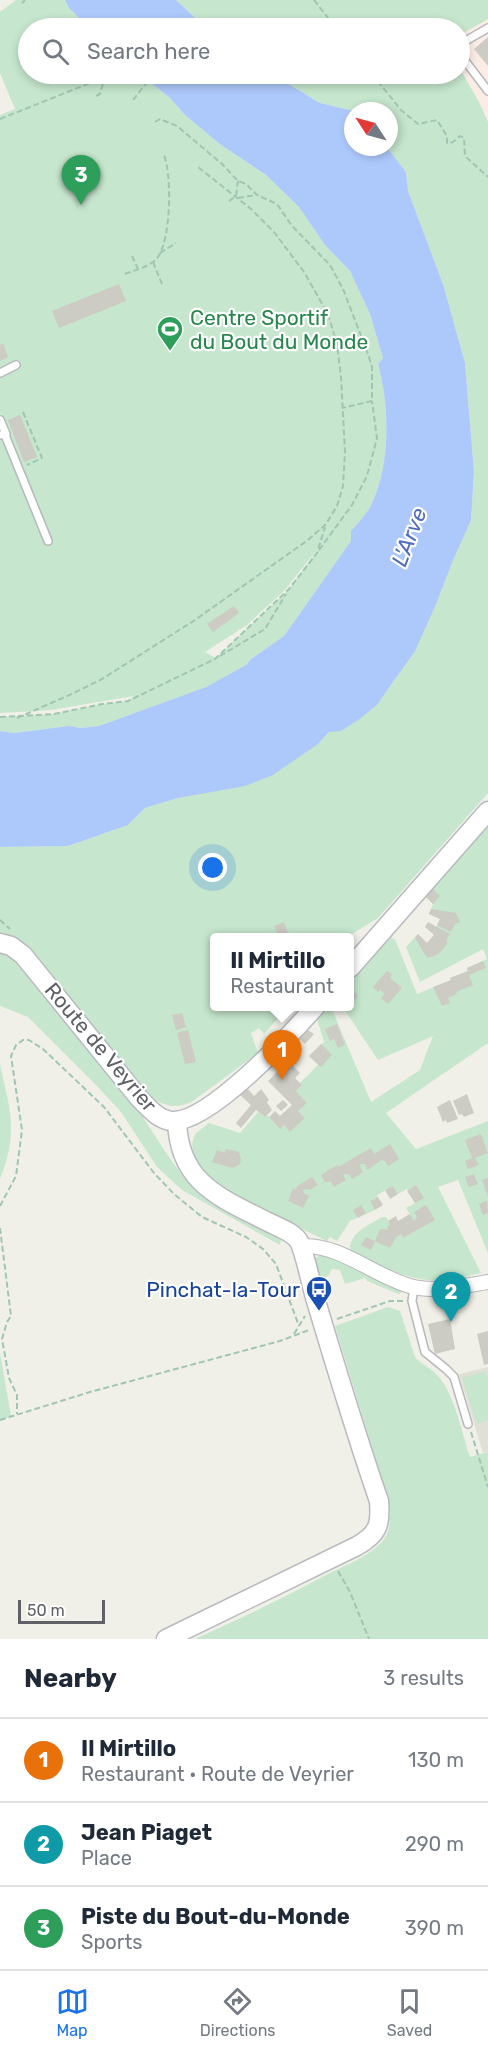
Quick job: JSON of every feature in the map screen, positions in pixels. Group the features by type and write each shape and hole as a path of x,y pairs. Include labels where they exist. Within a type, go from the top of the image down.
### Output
{"street":[{"path":"354,963 488,811"},
{"name":"Route de Veyrier","path":"0,943 11,946 23,955 149,1109 166,1120 177,1121 190,1118 206,1109 269,1056 311,1011"},
{"path":"166,1639 370,1538 377,1529 380,1514 379,1501 323,1324 302,1246 297,1238 287,1231 227,1202 203,1184 189,1168 183,1156 178,1142 177,1121"},
{"path":"302,1246 323,1248 413,1294 437,1288 488,1282"}],"lane":[{"path":"470,38 488,28"},
{"path":"470,65 488,91"},
{"path":"0,373 16,365"},
{"path":"0,420 3,435 19,468 48,541"},
{"path":"413,1294 425,1352 454,1377 468,1424"}],"path":[{"path":"314,0 328,18"},
{"path":"0,118 87,84"},
{"path":"96,96 100,94 103,84"},
{"path":"133,100 146,84"},
{"path":"380,84 401,110 418,124 437,120 447,136 447,143 453,142 460,136 464,138 465,156 488,177"},
{"path":"0,717 54,714 102,704 128,702 215,659 265,629 289,589 352,505 367,476 377,438 372,401 372,367 343,289 330,265 292,226 277,204 257,195 246,184 238,181 222,164 177,126 160,119 155,122"},
{"path":"124,274 153,262 160,253 166,238 170,182 164,155"},
{"path":"198,167 264,221 285,246 324,305 331,322 337,344 342,385 345,471 337,506 326,524 316,553"},
{"path":"237,197 238,181"},
{"path":"229,201 237,197 257,195"},
{"path":"160,253 176,243"},
{"path":"132,256 138,269"},
{"path":"153,262 162,284"},
{"path":"342,408 372,401"},
{"path":"19,468 42,458 23,412"},
{"path":"17,717 74,693 118,670 244,587 326,524"},
{"path":"215,659 289,589"},
{"path":"0,1206 16,1176 22,1130 11,1056 16,1045 23,1040 29,1040 70,1073 104,1107 154,1173 174,1194 202,1217 246,1237 263,1249 276,1264 299,1326"},
{"path":"0,1228 11,1316 2,1339 9,1378 17,1395 17,1414"},
{"path":"329,1322 413,1294"},
{"path":"292,1336 305,1316"},
{"path":"0,1420 90,1392 280,1341 309,1330"},
{"path":"468,1424 488,1487"},
{"path":"331,1559 350,1592 369,1639"}],"shaded area":[{"path":"488,19 488,122 469,84 470,29"},
{"path":"488,1367 488,1452 483,1453 459,1374"}],"green space":[{"name":"Centre Sportif du Bout du Monde","path":"16,0 65,0 79,18 18,18 18,84 152,84 221,145 266,175 299,207 325,245 350,271 370,314 383,358 378,364 385,399 386,438 385,457 376,493 369,509 351,531 351,541 284,636 246,665 206,687 99,726 81,728 69,726 14,733 0,731 0,717 54,714 128,701 134,696 51,710 0,713 0,115 15,109 0,73 0,12","holes":["322,543 289,589 216,658 205,652 247,625 285,590"]},
{"path":"176,0 488,0 488,19 470,29 470,18 195,18"},
{"path":"289,84 469,84 488,122 488,793 378,918 354,933 210,933 210,1011 284,1011 264,1034 259,1028 251,1033 258,1053 193,1101 179,1106 167,1105 155,1099 145,1090 133,1102 173,1162 199,1193 227,1211 277,1236 281,1240 280,1245 182,1190 157,1167 121,1112 96,1085 28,1017 0,1006 0,847 68,846 128,825 145,808 178,798 318,744 329,732 361,718 377,705 397,677 471,520 474,472 465,363 443,284 408,191 406,172 393,156 398,156 398,102 344,102 344,109 320,103"},
{"path":"488,824 488,1043 386,1113 416,1149 488,1121 488,1253 458,1180 438,1187 481,1273 435,1281 397,1273 350,1251 356,1234 382,1217 386,1217 393,1230 397,1228 403,1238 419,1229 406,1208 415,1203 407,1189 398,1194 393,1186 377,1195 378,1197 370,1201 375,1210 350,1221 337,1241 330,1237 327,1241 223,1190 196,1167 192,1144 195,1134 209,1123 240,1133 258,1112 265,1117 267,1115 280,1128 284,1125 290,1132 305,1118 298,1111 307,1103 296,1091 302,1085 300,1083 318,1065 309,1056 324,1042 317,1019 324,1011 333,1011 371,1102 420,1070 433,1036 378,1060 346,1012 354,1011 354,977 389,937 395,939 417,994 451,980 450,978 468,971 467,968 487,959 483,949 420,982 406,947 418,934 427,943 434,935 440,919 429,914 433,904 424,895"},
{"path":"0,1064 9,1108 11,1134 0,1179"},
{"path":"320,1255 328,1256 398,1288 402,1292 399,1294 367,1281 365,1278 345,1284 340,1270 332,1269 328,1276 319,1279 325,1297 320,1299 313,1260"},
{"path":"388,1307 400,1311 415,1357 443,1382 457,1413 470,1457 488,1452 488,1639 195,1639 358,1559 375,1549 386,1536 390,1523 388,1500 335,1326"},
{"path":"0,1353 11,1416 0,1420"},
{"path":"486,1371 488,1420 477,1424 462,1378"}],"water":[{"path":"65,0 176,0 195,18 79,18"},
{"name":"L'Arve","path":"152,84 289,84 320,103 344,109 344,156 393,156 406,172 408,191 443,284 465,363 474,472 471,520 415,651 377,705 361,718 341,731 329,732 318,744 273,775 245,786 178,798 145,808 128,825 68,846 0,847 0,731 14,733 69,726 81,728 99,726 206,687 246,665 284,636 351,541 351,531 369,509 381,476 385,457 386,418 378,364 383,358 370,314 350,271 325,245 299,207 266,175 221,145 185,115 170,98"}],"building":[{"path":"488,37 488,66 474,49"},
{"path":"119,284 126,301 59,328 52,311"},
{"path":"3,343 8,357 0,361 0,345"},
{"path":"20,415 37,457 24,462 8,420"},
{"path":"234,606 239,613 213,632 207,624"},
{"path":"433,889 440,896 433,904 426,897"},
{"path":"431,909 456,913 460,922 455,924 451,932 437,925 440,919 429,914"},
{"path":"284,922 288,933 277,933 274,926"},
{"path":"428,922 450,934 442,950 437,955 427,958 415,938 418,934 427,943 434,935 425,927"},
{"path":"483,961 486,968 469,975 473,985 456,992 457,994 448,998 450,1003 442,1006 433,987 451,980 450,978 468,971 467,968"},
{"path":"387,971 392,974 390,978 402,988 388,1004 381,998 385,994 373,987"},
{"path":"182,1013 186,1027 176,1030 172,1015"},
{"path":"337,1024 345,1045 338,1048 334,1039 330,1041 325,1029"},
{"path":"188,1030 196,1062 185,1064 177,1033"},
{"path":"308,1030 314,1034 305,1044 300,1039"},
{"path":"321,1044 332,1055 321,1067 309,1056"},
{"path":"290,1063 300,1073 295,1078 302,1085 296,1091 307,1103 298,1111 305,1118 290,1132 284,1125 280,1129 269,1117 275,1111 280,1116 292,1105 268,1081 283,1066 285,1068"},
{"path":"247,1088 254,1096 261,1089 269,1100 267,1102 272,1110 265,1117 256,1110 241,1128 236,1123 251,1105 240,1095"},
{"path":"467,1094 474,1113 464,1117 462,1114 459,1115 453,1101"},
{"path":"283,1100 288,1105 281,1111 276,1106"},
{"path":"450,1100 458,1119 447,1123 446,1120 443,1122 437,1107"},
{"path":"481,1134 488,1153 475,1158 479,1165 468,1169 465,1161 472,1158 465,1140"},
{"path":"390,1144 399,1159 388,1166 385,1161 381,1160 368,1170 365,1164 361,1164 359,1165 363,1172 352,1179 349,1174 343,1175 346,1180 334,1187 331,1182 325,1182 321,1175 371,1148 374,1154"},
{"path":"226,1149 239,1152 241,1160 239,1165 232,1168 212,1162 217,1150 225,1153"},
{"path":"474,1174 478,1184 469,1187 465,1177"},
{"path":"312,1177 318,1185 310,1190 303,1190 309,1196 303,1208 288,1201 293,1188 296,1190 297,1186"},
{"path":"488,1178 488,1197 482,1180"},
{"path":"416,1185 424,1198 415,1203 407,1191"},
{"path":"393,1186 398,1194 390,1199 385,1190"},
{"path":"378,1197 383,1205 375,1210 370,1201"},
{"path":"487,1201 488,1213 483,1215 479,1204"},
{"path":"361,1205 366,1213 358,1218 353,1210"},
{"path":"426,1205 435,1220 403,1238 401,1234 396,1237 390,1248 375,1241 380,1229 388,1230 387,1227 390,1225 388,1221 396,1216 398,1221 410,1214 414,1221 417,1217 414,1212"},
{"path":"366,1237 375,1241 371,1250 361,1245"},
{"path":"450,1319 455,1349 435,1354 428,1324"},
{"path":"488,1331 488,1364 484,1365 477,1334"}],"place":[{"name":"Piste du Bout-du-Monde","path":"81,205"},
{"name":"Centre Sportif du Bout du Monde","path":"170,352"},
{"name":"Il Mirtillo","path":"282,1080"},
{"name":"Pinchat-la-Tour","path":"319,1312"},
{"name":"Jean Piaget","path":"451,1322"}]}
